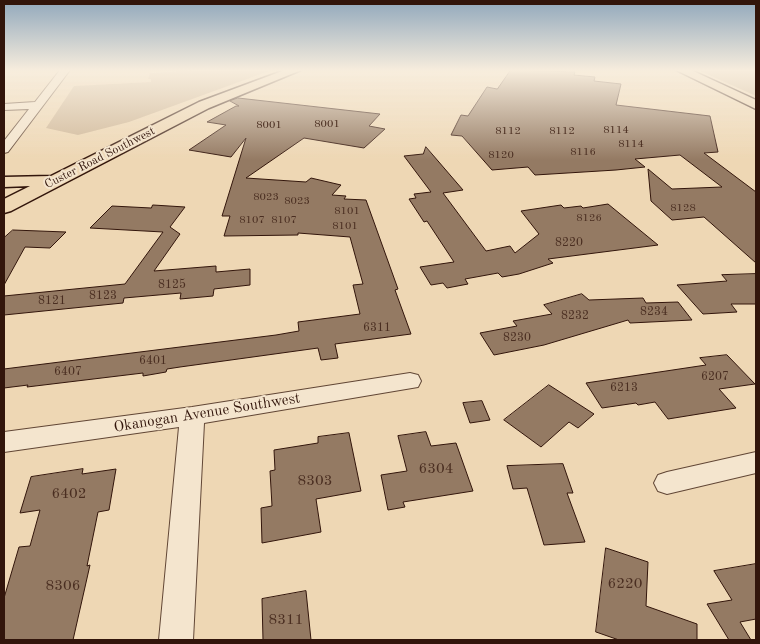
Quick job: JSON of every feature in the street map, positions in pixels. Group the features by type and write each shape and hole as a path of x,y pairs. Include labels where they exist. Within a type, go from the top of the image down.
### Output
{"main road":[{"name":"Custer Road Southwest","path":"4,207 216,100"},
{"path":"4,182 62,178"}],"street":[{"path":"4,149 42,100"},
{"path":"4,107 38,105"},
{"name":"Okanogan Avenue Southwest","path":"4,442 192,416 410,381"},
{"path":"176,640 192,416"},
{"path":"667,483 756,462"}],"shaded area":[{"path":"65,100 189,100 129,122 78,135 46,128"}],"building":[{"path":"256,100 380,114 369,126 385,129 364,148 304,138 246,178 306,182 311,178 341,185 332,195 346,196 344,199 366,200 398,289 395,290 411,334 335,344 338,358 321,360 318,348 167,369 166,372 143,376 143,373 4,388 4,369 276,335 299,331 298,322 360,314 353,285 363,284 350,237 298,233 298,235 224,236 230,216 222,216 246,138 231,157 189,150 226,125 207,122 239,106 230,101"},
{"path":"478,100 617,100 616,105 710,116 718,152 704,153 756,192 756,263 704,217 672,220 651,201 648,169 672,189 722,187 680,155 635,159 645,167 616,170 535,175 528,167 492,170 462,136 451,135 461,115 468,116"},
{"path":"426,147 463,190 443,193 486,251 510,246 515,253 539,234 521,211 561,205 564,208 581,206 583,208 608,204 658,245 548,259 553,263 519,274 502,277 498,273 465,279 468,284 447,288 443,283 431,285 420,267 454,262 427,221 424,222 409,199 416,198 414,194 431,192 404,156 423,154"},
{"path":"153,205 185,207 170,227 180,234 154,271 216,266 216,272 250,269 250,285 214,289 213,296 180,299 181,293 124,298 123,303 4,315 4,296 125,284 163,232 90,228 112,206 151,208"},
{"path":"13,230 66,232 50,248 25,247 4,285 4,238"},
{"path":"756,274 756,304 731,304 737,312 703,314 677,285 727,281 722,275"},
{"path":"582,294 589,300 643,298 646,303 678,302 692,320 630,323 628,320 544,345 494,355 480,333 517,326 513,321 552,314 544,305"},
{"path":"727,355 755,384 719,389 736,408 668,419 655,402 602,408 586,383 706,365 700,358"},
{"path":"549,385 594,414 578,428 569,422 541,447 504,420"},
{"path":"482,401 490,420 470,423 463,403"},
{"path":"426,432 431,446 456,443 473,491 403,502 405,507 388,510 381,475 407,471 398,436"},
{"path":"349,433 361,491 316,499 321,532 262,543 261,508 272,506 270,471 275,470 274,450 318,443 318,437"},
{"path":"563,464 573,493 567,493 585,542 544,545 527,488 513,489 507,466"},
{"path":"83,469 82,474 116,469 109,510 98,512 87,566 90,565 73,640 4,640 4,598 19,547 30,546 40,510 20,513 31,477"},
{"path":"606,548 648,562 646,606 697,624 697,640 619,640 596,632"},
{"path":"756,564 756,619 740,622 751,640 729,640 707,604 732,600 714,571"},
{"path":"306,591 311,640 263,640 262,599"}]}
